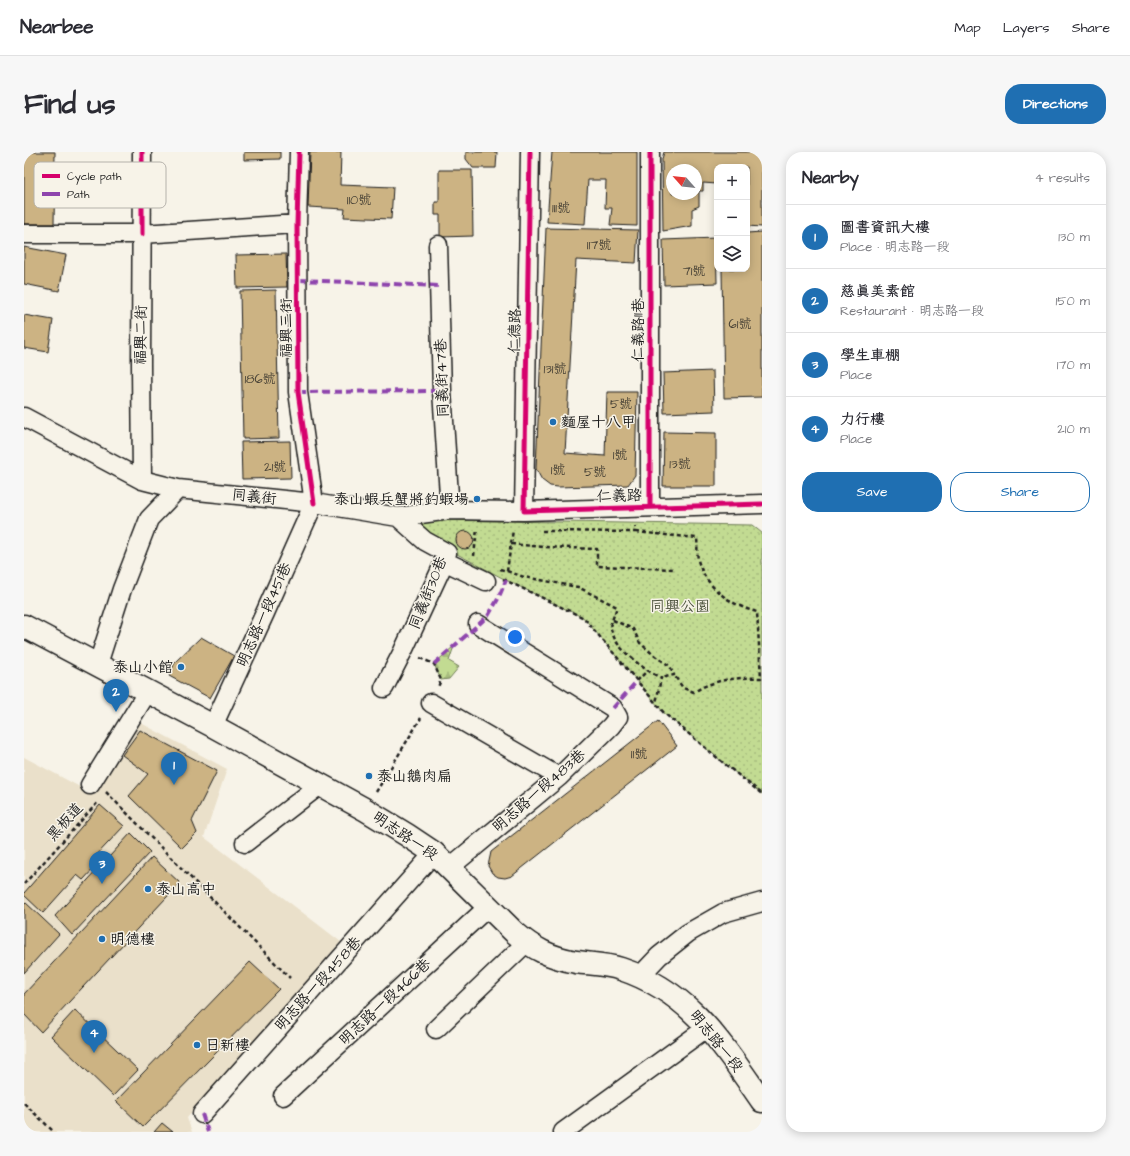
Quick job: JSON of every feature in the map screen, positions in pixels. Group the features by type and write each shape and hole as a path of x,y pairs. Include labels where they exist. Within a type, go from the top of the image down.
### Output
{"main road":[{"name":"明志路一段","path":"24,626 213,726 407,834 442,861 488,907 527,942 541,952 556,958 619,968 658,985 690,1008 708,1027 762,1101"}],"street":[{"name":"福興三街","path":"298,152 298,392 314,503"},
{"name":"仁德路","path":"524,510 530,152"},
{"name":"仁義路11巷","path":"650,152 650,507"},
{"name":"福興二街","path":"142,208 142,480"},
{"path":"24,234 142,234 297,224"},
{"name":"同義街47巷","path":"438,245 442,391 450,510"},
{"path":"24,417 142,480 178,489 149,519 122,588 98,664"},
{"name":"同義街","path":"178,489 314,503 398,517 450,510 524,510"},
{"name":"明志路一段451巷","path":"213,726 314,503"},
{"name":"仁義路","path":"524,510 762,504"},
{"name":"同義街30巷","path":"384,688 403,651 447,553 424,541 398,517"},
{"path":"444,561 493,575"},
{"name":"明志路一段483巷","path":"442,861 559,777 618,717 613,708 478,624"},
{"path":"90,785 148,691"},
{"path":"431,703 559,777"},
{"path":"245,843 320,785"},
{"name":"明志路一段458巷","path":"202,1114 442,861"},
{"path":"640,976 660,956 688,933 723,913 762,902"},
{"name":"明志路一段466巷","path":"283,1096 488,907"},
{"path":"436,1029 527,942"},
{"path":"563,1132 708,1027"}],"path":[{"path":"634,520 636,532"},
{"path":"470,529 484,529"},
{"path":"473,559 477,529"},
{"path":"506,530 520,530"},
{"path":"507,571 513,530"},
{"path":"536,530 636,532 697,538 700,566 710,585 727,599 747,609 757,612 761,678 741,677 721,681 704,686 694,692 683,688 670,666 655,656 640,642 632,629 613,620"},
{"path":"511,544 597,549 598,566 675,569"},
{"path":"493,575 507,571 524,577 578,587 617,607 610,626 617,643 647,671 661,678 674,675"},
{"path":"493,575 584,618 664,713 762,794"},
{"path":"366,810 431,703 441,680 434,664 403,651"},
{"path":"637,681 647,671"},
{"path":"656,703 661,678"},
{"path":"24,1103 54,1132"}],"shaded area":[{"name":"泰山高中","path":"141,723 227,769 204,837 341,942 187,1118 192,1132 24,1132 24,757 93,794"}],"green space":[{"name":"同興公園","path":"433,520 752,525 762,533 762,794 664,713 584,618 506,580 425,537 418,522"},
{"path":"454,646 449,661 459,667 449,679 441,680 434,664"}],"building":[{"path":"24,152 55,152 55,162 34,162 34,208 54,208 54,224 24,224"},
{"path":"244,152 280,152 280,159 244,160"},
{"path":"310,152 341,152 340,185 393,187 391,219 344,217 345,209 308,207"},
{"path":"466,152 497,152 496,168 473,168 466,159"},
{"path":"552,152 637,152 637,226 610,225 612,208 605,208 606,180 588,180 585,224 547,222"},
{"path":"664,152 762,152 762,227 750,226 750,164 714,164 714,184 703,183 702,191 702,164 666,164 666,200 699,200 699,206 692,209 692,226 663,231 662,159"},
{"path":"439,170 472,170 473,236 440,237 440,215 435,215 435,202 439,202"},
{"path":"546,228 638,230 636,263 576,260 565,453 605,456 607,392 637,392 635,475 628,485 550,486 542,480 536,469"},
{"path":"762,232 762,397 724,398 722,272 750,272 750,233"},
{"path":"714,238 714,272 717,272 717,283 664,285 663,240"},
{"path":"24,247 66,255 59,291 24,284"},
{"path":"286,254 287,287 237,288 236,255"},
{"path":"276,290 279,438 243,439 240,291"},
{"path":"24,315 53,320 48,352 24,348"},
{"path":"713,371 714,411 664,413 663,373"},
{"path":"664,432 716,433 716,486 663,486"},
{"path":"290,441 291,478 242,479 241,442"},
{"path":"465,531 471,534 474,540 471,546 465,549 459,546 456,540 459,534"},
{"path":"201,637 234,656 210,698 169,676 175,662"},
{"path":"658,721 677,746 512,876 505,878 498,877 492,873 488,866 491,852"},
{"path":"140,730 217,771 192,821 197,833 182,848 129,796 148,774 122,755"},
{"path":"100,805 124,826 91,861 96,866 83,880 77,875 43,913 24,895 24,893"},
{"path":"131,833 150,852 72,935 55,916"},
{"name":"明德樓","path":"152,857 180,883 41,1032 24,1014 24,994"},
{"path":"25,902 59,934 24,973 24,903"},
{"name":"日新樓","path":"250,962 279,989 143,1127 116,1101"},
{"path":"75,1010 138,1070 113,1096 51,1036"},
{"path":"162,1123 173,1132 154,1132"}],"marked path":[{"path":"298,280 439,286"},
{"path":"298,392 442,391"},
{"path":"434,664 488,616 498,599 506,580"},
{"path":"613,708 637,681"},
{"path":"202,1114 208,1132"}],"cycle path":[{"path":"142,152 142,162"},
{"path":"299,152 297,224 298,392 314,503"},
{"path":"530,152 524,511 762,504"},
{"path":"650,152 650,507"},
{"path":"142,208 142,234"}],"place":[{"name":"麵屋十八甲","path":"553,422"},
{"name":"泰山蝦兵蟹將釣蝦場","path":"477,499"},
{"name":"泰山小館","path":"181,667"},
{"name":"慈真美素館","path":"116,712"},
{"name":"泰山鵝肉扁","path":"369,776"},
{"name":"圖書資訊大樓","path":"174,785"},
{"name":"學生車棚","path":"102,884"},
{"name":"泰山高中","path":"148,889"},
{"name":"明德樓","path":"102,939"},
{"name":"日新樓","path":"197,1045"},
{"name":"力行樓","path":"94,1053"}]}
